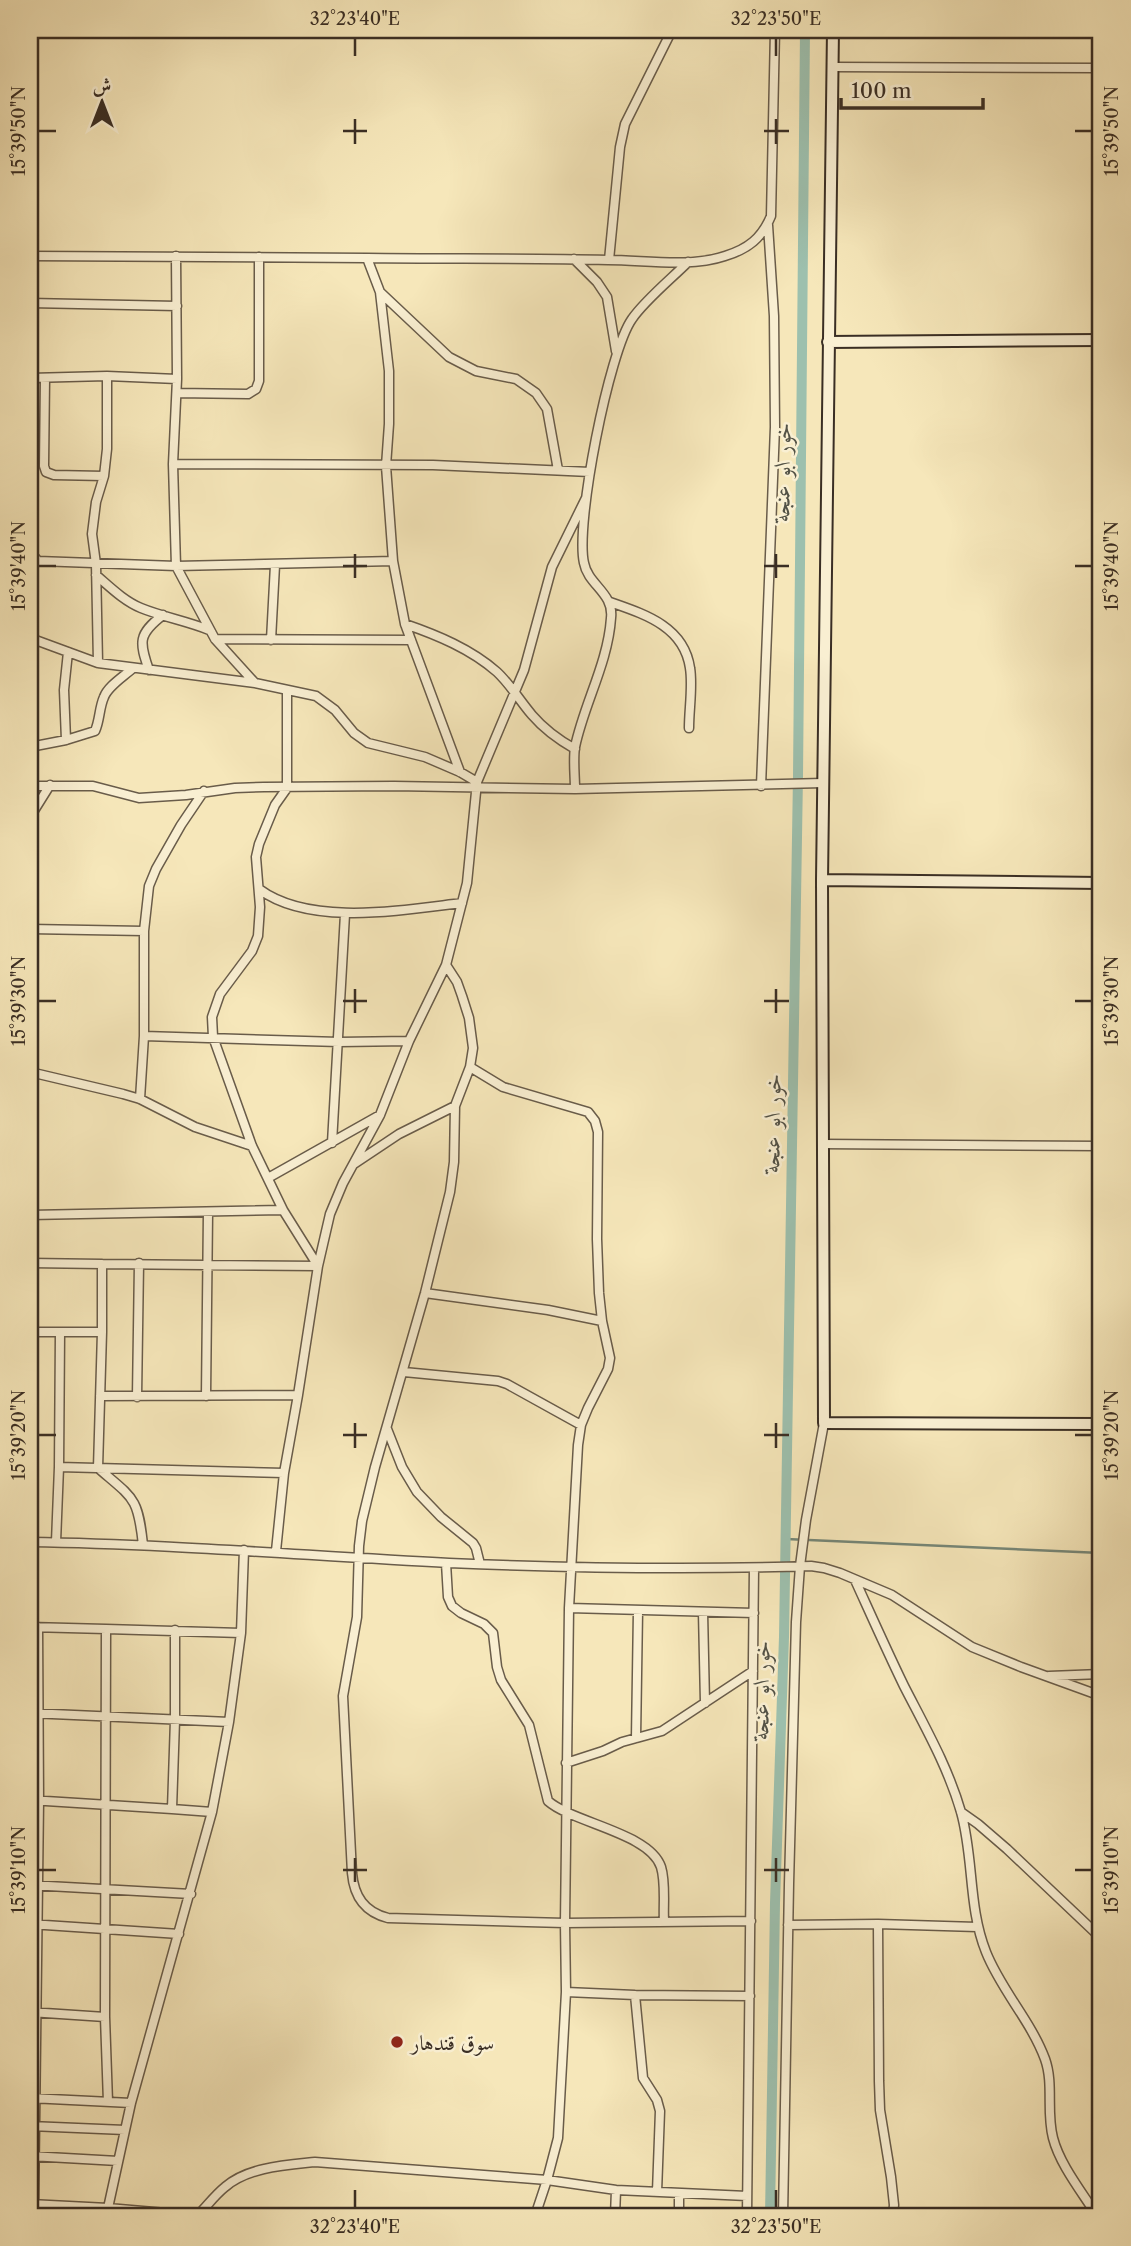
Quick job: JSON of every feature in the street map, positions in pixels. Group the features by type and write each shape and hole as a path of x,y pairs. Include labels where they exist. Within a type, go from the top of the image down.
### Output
{"street":[{"path":"609,260 620,147 625,124 672,30"},
{"path":"30,256 688,262 724,257 758,238 771,216 775,30"},
{"path":"783,2216 796,1567 824,1423 822,880 833,30"},
{"path":"832,67 1101,68"},
{"path":"761,786 775,428 774,316 768,225"},
{"path":"176,256 177,393 173,464 176,565 209,631 255,682"},
{"path":"177,393 248,394 256,389 259,381 259,257"},
{"path":"367,258 380,292 389,371 386,466 393,561 405,624 460,772"},
{"path":"574,259 607,296 616,354"},
{"path":"575,789 575,749 610,631 612,614 610,602 588,575 583,562 583,527 590,472 621,340 632,318 688,262"},
{"path":"380,292 449,357 475,370 516,379 537,393 547,409 558,470"},
{"path":"30,303 177,306"},
{"path":"828,342 1101,340"},
{"path":"30,378 107,376 177,379"},
{"path":"98,663 96,564 92,534 107,449 107,376"},
{"path":"45,378 46,472 54,475 104,476"},
{"path":"173,464 433,465 590,472"},
{"path":"276,1551 284,1473 318,1266 330,1214 380,1115 409,1041 446,965 469,864 476,785 524,670 552,567 586,498"},
{"path":"30,552 34,561 96,564 275,565 393,561"},
{"path":"271,640 275,565"},
{"path":"96,575 139,607 193,623 209,631"},
{"path":"610,602 645,615 674,632 691,668 688,728"},
{"path":"149,670 143,652 143,636 148,626 163,615"},
{"path":"405,624 462,648 497,672 534,718 575,749"},
{"path":"30,639 98,663 255,682 316,696 327,703 354,733 368,743 425,757 460,772 476,785"},
{"path":"215,639 411,640"},
{"path":"66,740 64,690 68,652"},
{"path":"30,747 94,731 99,724 107,691 133,668"},
{"path":"287,690 287,788 262,832 256,857 260,907 258,936 252,951 215,1005 212,1017 213,1037 252,1146 283,1210 318,1266"},
{"path":"30,786 93,786 139,799 235,788 476,785 575,789 823,783"},
{"path":"30,817 50,785"},
{"path":"140,1099 144,1036 145,905 156,869 204,791"},
{"path":"822,880 1101,883"},
{"path":"259,889 288,904 345,914 462,903"},
{"path":"332,1143 345,914"},
{"path":"30,929 144,931"},
{"path":"446,965 457,982 469,1018 473,1048 470,1067 455,1106 455,1153 450,1192 404,1373 362,1521 357,1617 344,1681 353,1887 365,1908 388,1918 565,1923 751,1921"},
{"path":"144,1036 339,1042 409,1041"},
{"path":"470,1067 503,1087 551,1103 577,1108 593,1116 598,1132 597,1239 602,1321 610,1358 608,1370 582,1425 570,1568 566,1763 566,1992 558,2138 535,2216"},
{"path":"30,1072 92,1085 140,1099 195,1127 252,1146"},
{"path":"352,1166 399,1133 455,1106"},
{"path":"268,1178 380,1115"},
{"path":"822,1144 1101,1146"},
{"path":"30,1215 283,1210"},
{"path":"206,1396 208,1213"},
{"path":"30,1263 318,1266"},
{"path":"137,1396 139,1263"},
{"path":"102,1264 99,1468 134,1500 140,1516 144,1545"},
{"path":"425,1293 602,1321"},
{"path":"30,1332 102,1332"},
{"path":"57,1542 60,1332"},
{"path":"404,1373 498,1381 582,1425"},
{"path":"100,1396 298,1395"},
{"path":"824,1423 1101,1424"},
{"path":"387,1427 410,1483 441,1517 473,1543 480,1564"},
{"path":"59,1467 284,1473"},
{"path":"30,1542 276,1551 358,1558 570,1568 824,1568 892,1595 972,1647 1042,1676 1101,1696"},
{"path":"108,2208 131,2103 212,1812 242,1633 244,1550"},
{"path":"446,1563 448,1597 452,1606 484,1624 493,1633 501,1680 529,1725 548,1801 566,1813 602,1825 654,1855 660,1864 662,1875 664,1922"},
{"path":"747,2216 754,1568"},
{"path":"855,1580 930,1736 961,1812 977,1927 986,1954 1036,2039 1046,2062 1053,2140 1097,2216"},
{"path":"569,1608 754,1613"},
{"path":"636,1738 638,1611"},
{"path":"703,1612 705,1703"},
{"path":"242,1633 34,1627 32,2204 201,2216 224,2187 237,2179 287,2165 314,2162 547,2180 616,2190 747,2196"},
{"path":"107,1629 105,2017 108,2102"},
{"path":"172,1809 175,1630"},
{"path":"566,1763 669,1727 753,1671"},
{"path":"1042,1676 1101,1674"},
{"path":"34,1713 229,1723"},
{"path":"34,1801 212,1812"},
{"path":"961,1812 1007,1849 1101,1938"},
{"path":"34,1885 191,1894"},
{"path":"878,1924 878,2081 894,2205 893,2216"},
{"path":"33,1925 179,1934"},
{"path":"788,1925 977,1927"},
{"path":"566,1992 750,1996"},
{"path":"635,1995 643,2078 657,2100 660,2112 657,2192"},
{"path":"33,2012 105,2017"},
{"path":"33,2098 131,2103"},
{"path":"33,2127 125,2130"},
{"path":"33,2156 118,2161"},
{"path":"615,2216 616,2190"},
{"path":"679,2193 679,2216"},
{"path":"894,2205 899,2216"},
{"path":"78,2216 79,2206"}],"waterway":[{"name":"خور ابو عنجة","path":"770,2216 775,1903 784,1637 798,776 805,30"},
{"path":"786,1539 1101,1553"}],"place":[{"name":"سوق قندهار","path":"397,2042"}]}
